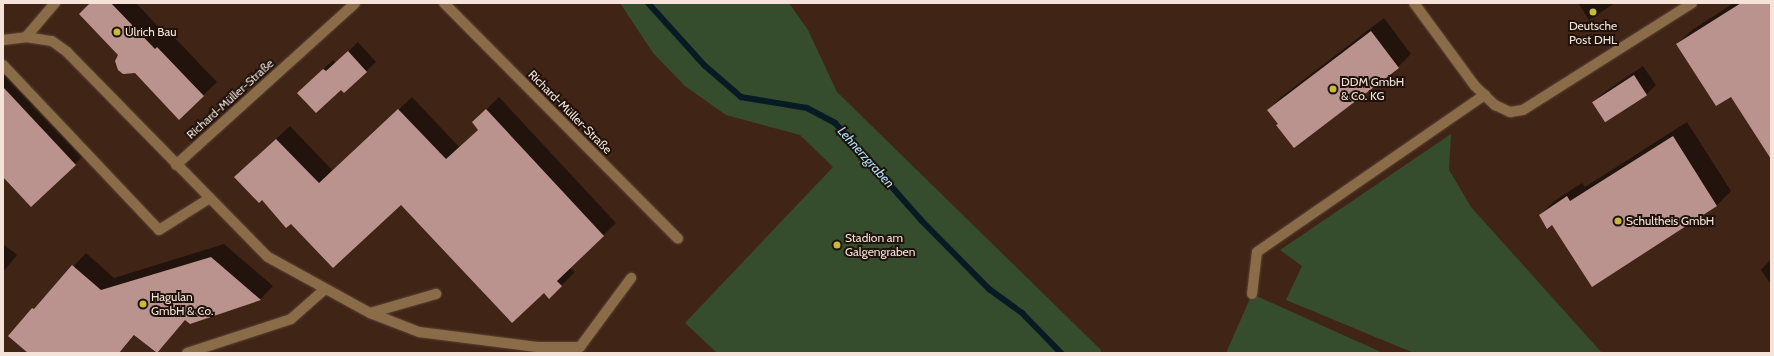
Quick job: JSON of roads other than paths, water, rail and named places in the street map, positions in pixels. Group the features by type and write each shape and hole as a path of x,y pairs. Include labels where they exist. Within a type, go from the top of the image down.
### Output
{"street":[{"path":"26,37 55,3"},
{"name":"Richard-Müller-Straße","path":"176,165 355,3"},
{"name":"Richard-Müller-Straße","path":"444,3 678,239"},
{"path":"1414,3 1475,86 1495,105 1510,112 1523,110 1692,3"},
{"path":"4,37 26,37 52,40 67,52 176,165 268,257 370,314 419,332 537,347 580,347 631,278"},
{"path":"3,65 159,230 210,198"},
{"path":"1252,294 1256,252 1485,95"},
{"path":"187,353 291,319 326,289"},
{"path":"370,314 436,294"}],"waterway":[{"name":"Lehnerzgraben","path":"648,3 704,65 741,97 807,108 835,123 921,220 989,289 1022,313 1061,353"}],"place":[{"name":"Deutsche Post DHL","path":"1593,12"},
{"name":"Ulrich Bau","path":"117,32"},
{"name":"DDM GmbH & Co. KG","path":"1333,89"},
{"name":"Schultheis GmbH","path":"1618,221"},
{"name":"Stadion am Galgengraben","path":"837,245"},
{"name":"Hagulan GmbH & Co.","path":"143,304"}]}
